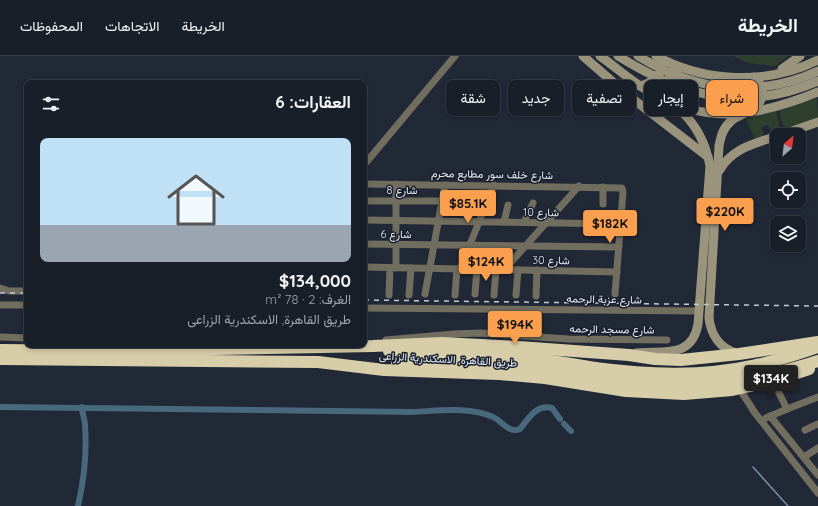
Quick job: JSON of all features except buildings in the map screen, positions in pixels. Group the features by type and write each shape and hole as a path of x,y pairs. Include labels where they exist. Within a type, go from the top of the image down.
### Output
{"highway":[{"name":"طريق القاهرة, الاسكندرية الزراعى","path":"369,344 442,343 519,347 682,360 778,349 818,342"},
{"path":"369,344 400,353 506,355 551,360 597,373 654,384 712,383 768,375 818,361"},
{"path":"348,365 414,362 506,366 597,373 701,373 757,365 818,347"},
{"name":"طريق القاهرة, الاسكندرية الزراعى","path":"0,350 109,351 220,348"},
{"path":"778,349 787,357 789,368 778,380"},
{"path":"626,391 618,383 615,372 619,361 629,355"},
{"name":"طريق القاهرة, الاسكندرية الزراعى","path":"0,359 310,362 384,370 499,374 546,378 626,391 684,394 732,390 778,380 818,367"}],"main road":[{"path":"583,56 629,96 708,158"},
{"path":"600,56 644,88"},
{"path":"618,56 640,70 668,83 694,92 718,96 742,98 767,96 791,91 818,82"},
{"path":"638,56 677,76 700,84 724,87 749,88 773,85 797,79 818,71"},
{"path":"779,106 773,103 770,97 769,84 773,74 800,56"},
{"path":"640,86 651,82 662,68 662,63 657,57"},
{"path":"657,57 680,68 700,73 720,76 754,77 773,74 803,66 818,60"},
{"path":"669,80 673,72 680,68"},
{"path":"758,83 761,87 762,95 758,103"},
{"path":"758,110 779,106 818,92"},
{"path":"629,355 646,352 670,352 685,347 694,339 696,334 710,175 708,158 701,136 696,127 686,116"},
{"path":"739,116 734,118 723,130 719,146 709,318 713,335 720,344 728,351 739,354"},
{"path":"801,128 818,122"},
{"path":"718,173 725,161 741,149 770,139"}],"street":[{"path":"367,161 455,56"},
{"name":"شارع خلف سور مطابع محرم","path":"367,184 620,187 624,190 621,224"},
{"path":"389,295 396,245 396,184"},
{"path":"425,294 444,185"},
{"path":"455,295 459,269 494,185"},
{"path":"504,270 579,186"},
{"path":"603,187 603,204"},
{"name":"شارع 8","path":"367,201 488,201"},
{"path":"524,222 533,203"},
{"path":"504,222 508,205"},
{"name":"شارع 10","path":"367,220 621,224"},
{"path":"615,294 621,224"},
{"name":"شارع 6","path":"367,244 619,247"},
{"name":"شارع 30","path":"367,267 617,272"},
{"path":"409,295 411,268"},
{"path":"476,294 477,269"},
{"path":"494,295 496,270"},
{"path":"516,295 518,270"},
{"path":"536,296 537,270"},
{"path":"0,288 9,291 24,291"},
{"path":"0,305 24,305"},
{"name":"شارع عزبة الرحمه","path":"367,308 699,311"},
{"name":"شارع مسجد الرحمه","path":"369,344 374,342 454,334 480,333 569,339 667,340"},
{"path":"0,338 24,338"},
{"path":"778,380 787,409"},
{"path":"740,388 749,405 761,422 818,493"},
{"path":"761,422 770,416 818,397"},
{"path":"770,416 818,473"},
{"path":"805,430 818,424"},
{"path":"804,457 818,448"}],"green space":[{"path":"733,56 788,56 775,66 772,66 748,63"},
{"path":"817,98 818,117 789,128 783,128 779,111"},
{"path":"776,111 780,128 770,128 770,131 768,125 761,127 764,136 755,139 746,119"}],"waterway":[{"path":"0,407 412,412 464,410 474,411 493,417 512,430 520,429 533,413 546,407 552,408 560,419"},
{"path":"78,506 82,486 86,435 82,407"},
{"path":"564,424 571,431"},
{"path":"753,467 788,506"}],"railway":[{"path":"0,293 24,293"},
{"path":"367,300 818,306"}]}
